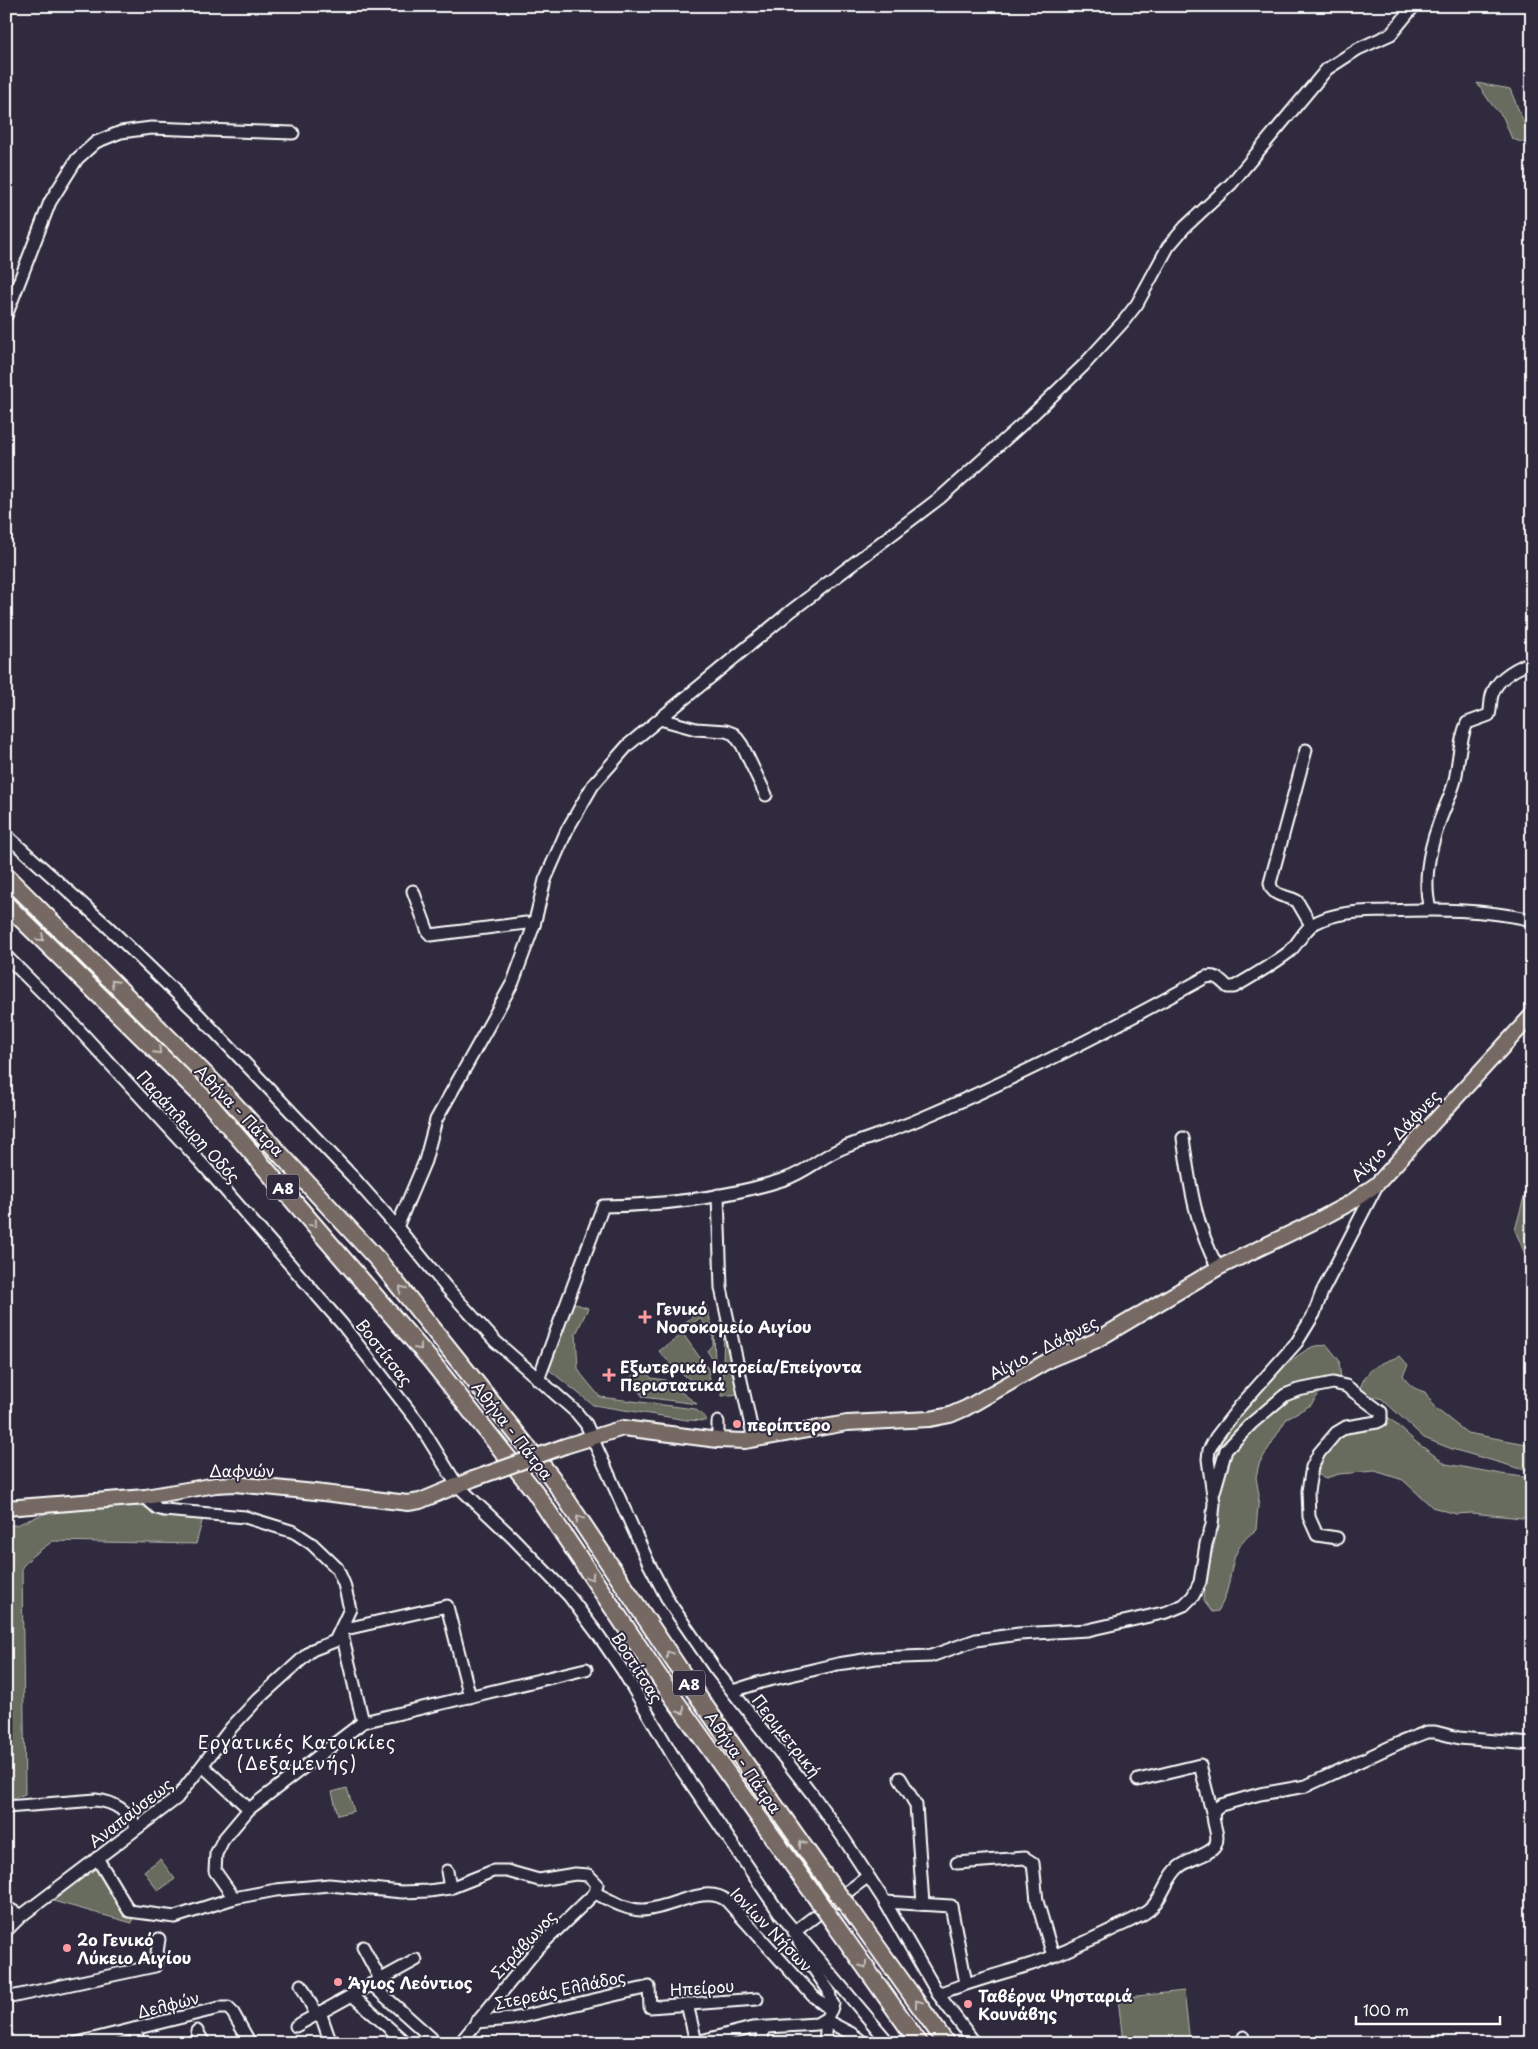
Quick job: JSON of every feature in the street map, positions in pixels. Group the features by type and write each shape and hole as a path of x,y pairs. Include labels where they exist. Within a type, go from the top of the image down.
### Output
{"highway":[{"name":"Αθήνα - Πάτρα","path":"6,876 222,1090 378,1260 552,1478 683,1674 830,1884 853,1912 946,2043"},
{"name":"Αθήνα - Πάτρα","path":"6,904 208,1102 432,1362 535,1492 672,1696 919,2043"}],"main road":[{"name":"Αίγιο - Δάφνες","path":"473,1479 593,1436 623,1428 718,1440 754,1440 847,1424 930,1418 960,1411 1051,1359 1095,1341 1218,1268 1350,1203 1377,1184 1532,1015"},
{"name":"Δαφνών","path":"6,1508 145,1497 216,1485 235,1484 305,1490 406,1504 473,1479"}],"street":[{"path":"397,1227 425,1161 436,1120 513,982 534,925 545,880 580,806 593,785 628,745 791,611 941,497 1083,366 1127,318 1168,247 1185,227 1231,184 1327,68 1358,49 1391,34 1414,6"},
{"path":"6,316 50,202 77,159 96,142 121,132 151,128 292,134"},
{"path":"1430,909 1426,895 1431,854 1437,827 1449,800 1455,779 1466,723 1489,715 1492,694 1499,684 1509,673 1532,662"},
{"path":"660,719 696,729 726,731 734,734 742,745 766,794"},
{"path":"1306,750 1270,883 1274,893 1297,901 1311,925"},
{"name":"Περιμετρική","path":"6,835 106,925 200,1016 353,1177 482,1326 538,1380 576,1412 586,1424 593,1436 632,1529 669,1602 715,1669 844,1838 867,1877 885,1902 938,1994 975,2043"},
{"path":"413,891 428,932 431,935 526,923 534,925"},
{"path":"538,1380 603,1206 654,1205 718,1195 796,1175 840,1149 921,1119 1029,1070 1206,977 1213,976 1219,978 1228,987 1234,987 1290,951 1311,925 1335,916 1353,912 1430,909 1482,912 1532,920"},
{"name":"Παράπλευρη Οδός","path":"6,956 69,1019 185,1146 265,1234 342,1324"},
{"path":"1183,1138 1197,1220 1204,1240 1218,1268"},
{"path":"1214,1494 1208,1459 1209,1450 1216,1437 1240,1406 1297,1342 1314,1314 1322,1292 1377,1184"},
{"path":"718,1195 721,1288 754,1440"},
{"name":"Βοστίτσας","path":"342,1324 418,1422 457,1485 553,1578 599,1636 623,1671 677,1763 755,1878 794,1932 889,2043"},
{"path":"733,1691 761,1682 838,1664 876,1658 931,1656 976,1640 1026,1633 1088,1630 1167,1612 1184,1605 1194,1596 1200,1582 1206,1544 1212,1525 1214,1494 1226,1450 1252,1423 1285,1395 1334,1383 1346,1386 1382,1412 1381,1420 1377,1422 1346,1427 1336,1433 1320,1453 1312,1467 1308,1491 1309,1517 1317,1535 1337,1538"},
{"path":"718,1422 718,1440"},
{"name":"Αναπαύσεως","path":"6,1932 22,1916 177,1798 231,1728 258,1699 312,1650 335,1641 350,1609 342,1578 332,1564 304,1538 294,1532 246,1517 164,1510 157,1508 145,1497"},
{"path":"363,1722 341,1630 447,1606 470,1697"},
{"path":"234,1898 217,1876 214,1860 223,1840 249,1809 363,1722 586,1669"},
{"path":"1213,1816 1216,1808 1221,1805 1243,1798 1314,1783 1369,1756 1422,1734 1435,1732 1459,1738 1532,1744"},
{"path":"938,1994 966,1983 1053,1956 1088,1941 1150,1908 1162,1895 1169,1878 1176,1869 1190,1859 1209,1851 1214,1846 1216,1838 1213,1816 1200,1764 1138,1780"},
{"path":"203,1766 249,1809"},
{"path":"900,1778 916,1805 923,1904"},
{"path":"6,1808 96,1800 104,1801 122,1808 137,1827"},
{"path":"97,1858 129,1911 175,1917 234,1898 276,1890 329,1885 402,1892 429,1891 450,1888 493,1871 507,1872 539,1880 581,1874 588,1875 597,1884 595,1893"},
{"path":"958,1863 1025,1858 1033,1863 1037,1901 1053,1956"},
{"path":"446,1871 450,1888"},
{"path":"824,2043 829,2012 829,1992 794,1932 867,1877"},
{"name":"Ιονίων Νήσων","path":"595,1893 627,1908 642,1910 659,1908 702,1895 720,1896 727,1901 813,1996 852,2034 864,2043"},
{"name":"Στράβωνος","path":"460,2043 538,1948 595,1893"},
{"path":"885,1902 951,1906 966,1983"},
{"path":"6,1908 22,1916"},
{"path":"6,1998 155,1966 159,1940"},
{"path":"363,1947 376,1982 437,2043"},
{"path":"296,2026 416,1960"},
{"path":"301,1985 330,2038 335,2043"},
{"name":"Στερεάς Ελλάδος","path":"476,2022 512,2019 649,1987"},
{"name":"Ηπείρου","path":"649,1987 650,2007 757,1999"},
{"path":"687,2004 694,2042 742,2030 816,2024 829,2012 843,1989"},
{"path":"352,1995 406,2043"},
{"name":"Δελφών","path":"77,2043 219,2008 228,2008 233,2013 250,2043"},
{"path":"762,2043 763,2027"},
{"path":"134,2029 138,2043"},
{"path":"197,2031 204,2043"}],"green space":[{"path":"1477,83 1510,89 1527,130 1532,130 1532,145 1512,139 1503,117"},
{"path":"1532,1187 1532,1253 1525,1254 1515,1230 1524,1197"},
{"path":"573,1303 588,1308 576,1334 578,1368 600,1397 695,1409 706,1418 706,1421 687,1420 593,1405 548,1369"},
{"path":"706,1306 714,1333 715,1362 707,1351 713,1344 713,1337 700,1318 681,1332 678,1328"},
{"path":"724,1330 738,1394 722,1396"},
{"path":"683,1334 708,1369 710,1379 705,1386 687,1378 659,1351"},
{"path":"1327,1345 1339,1360 1341,1380 1322,1389 1311,1405 1287,1418 1259,1464 1256,1477 1259,1495 1256,1530 1239,1548 1234,1558 1224,1600 1218,1611 1212,1612 1203,1600 1218,1521 1219,1502 1212,1464 1215,1449 1221,1437 1243,1408 1286,1365 1312,1347"},
{"path":"1400,1356 1408,1365 1403,1375 1409,1384 1425,1392 1435,1408 1467,1433 1532,1445 1532,1472 1452,1449 1424,1438 1382,1399 1366,1394 1360,1388 1371,1370"},
{"path":"644,1368 651,1378 665,1380 697,1404 643,1397 630,1378"},
{"path":"1387,1416 1416,1442 1446,1464 1532,1478 1532,1519 1471,1513 1456,1514 1432,1507 1403,1480 1375,1471 1339,1474 1326,1478 1316,1474 1315,1469 1334,1440 1341,1434 1381,1426"},
{"path":"143,1507 165,1515 203,1518 196,1544 53,1541 32,1556 22,1567 25,1794 6,1801 6,1525 16,1525 54,1510"},
{"path":"347,1788 354,1811 338,1815 332,1792"},
{"path":"160,1859 175,1879 158,1891 144,1871"},
{"path":"96,1867 133,1916 132,1923 53,1901"},
{"path":"1184,1991 1190,2043 1123,2043 1118,1998"}],"place":[{"name":"Γενικό Νοσοκομείο Αιγίου","path":"645,1317"},
{"name":"Εξωτερικά Ιατρεία/Επείγοντα Περιστατικά","path":"609,1375"},
{"name":"περίπτερο","path":"737,1424"},
{"name":"2ο Γενικό Λύκειο Αιγίου","path":"67,1948"},
{"name":"Άγιος Λεόντιος","path":"338,1982"},
{"name":"Ταβέρνα Ψησταριά Κουνάβης","path":"968,2004"}],"district":[{"name":"Εργατικές Κατοικίες (Δεξαμενής)","path":"297,1751"}]}
